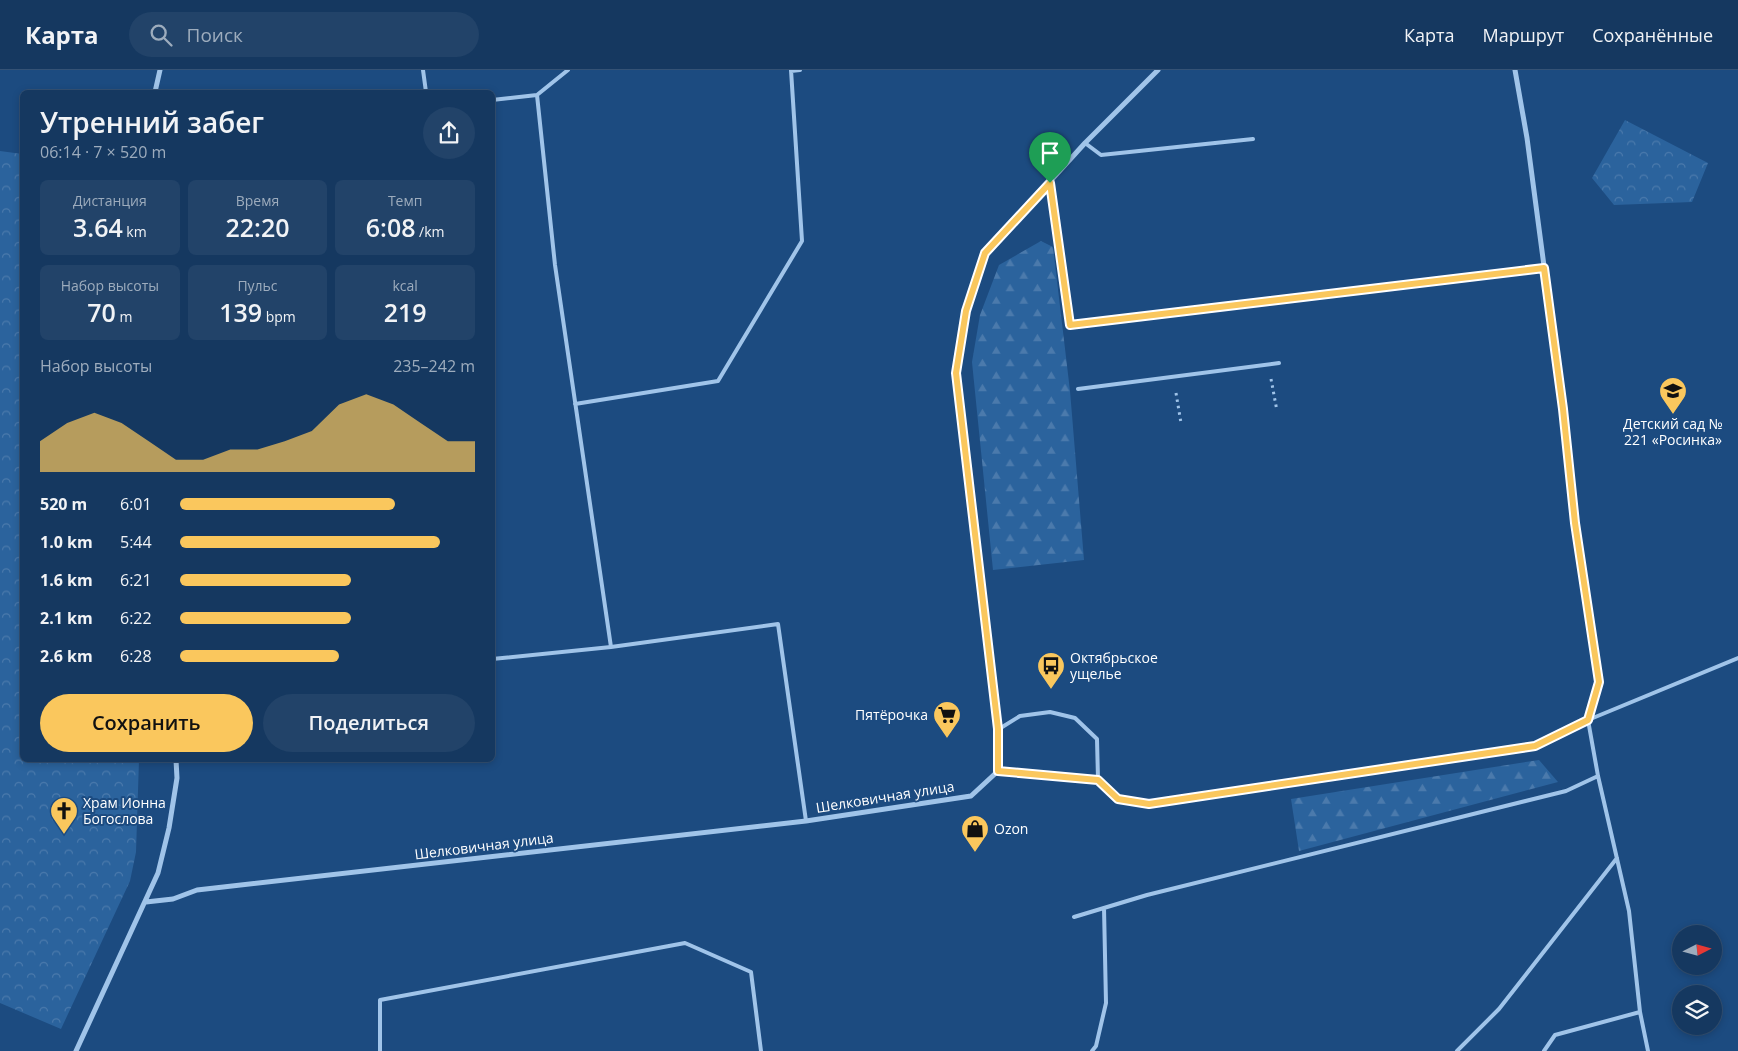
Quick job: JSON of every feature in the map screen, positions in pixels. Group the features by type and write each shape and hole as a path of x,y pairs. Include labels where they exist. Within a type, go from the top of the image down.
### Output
{"street":[{"path":"155,90 160,70"},
{"path":"1158,70 1085,143 985,253 966,311 956,373 998,729 998,771 1098,780 1118,799 1149,804 1535,746 1588,720 1599,682 1575,523 1563,409 1527,138 1515,70"},
{"path":"76,1051 158,873 170,828 177,778 176,762"},
{"name":"Шелковичная улица","path":"146,902 174,899 197,890 806,821 971,796 998,771"}],"lane":[{"path":"423,70 426,90"},
{"path":"495,100 537,96 568,70"},
{"path":"575,404 718,380 802,241 791,70 800,70"},
{"path":"537,96 555,265 611,647"},
{"path":"1085,143 1101,155 1253,139"},
{"path":"1050,183 1070,325 1544,268"},
{"path":"1078,389 1279,363"},
{"path":"495,659 611,647 778,624 806,821"},
{"path":"1648,1051 1640,1012 1629,912 1598,776 1588,720 1738,658"},
{"path":"998,729 1020,716 1050,712 1075,718 1097,739 1098,780"},
{"path":"1074,917 1147,895 1566,791 1598,776"},
{"path":"1457,1051 1499,1009 1617,858"},
{"path":"1092,1051 1096,1046 1106,1003 1104,908"},
{"path":"380,1051 380,1000 685,943 750,972 761,1051"},
{"path":"1544,1051 1555,1035 1640,1012"}],"path":[{"path":"1268,364 1277,411"},
{"path":"1174,377 1181,423"}],"green space":[{"path":"1625,120 1708,163 1692,202 1614,205 1592,178"},
{"path":"0,151 20,154 20,762 139,762 136,852 130,881 61,1029 0,1003"},
{"path":"1041,241 1053,247 1070,391 1084,560 993,570 972,362 980,315 999,265"},
{"path":"1539,760 1558,782 1299,851 1291,799"}],"place":[{"name":"Детский сад № 221 «Росинка»","path":"1673,415"},
{"name":"Октябрьское ущелье","path":"1051,690"},
{"name":"Пятёрочка","path":"947,739"},
{"name":"Храм Ионна Богослова","path":"64,835"},
{"name":"Ozon","path":"975,853"}],"route":[{"path":"1050,183 1070,325 1544,268 1563,409 1575,523 1599,682 1588,720 1535,746 1149,804 1118,799 1098,780 998,771 998,729 956,373 966,311 985,253 1050,183"}]}
